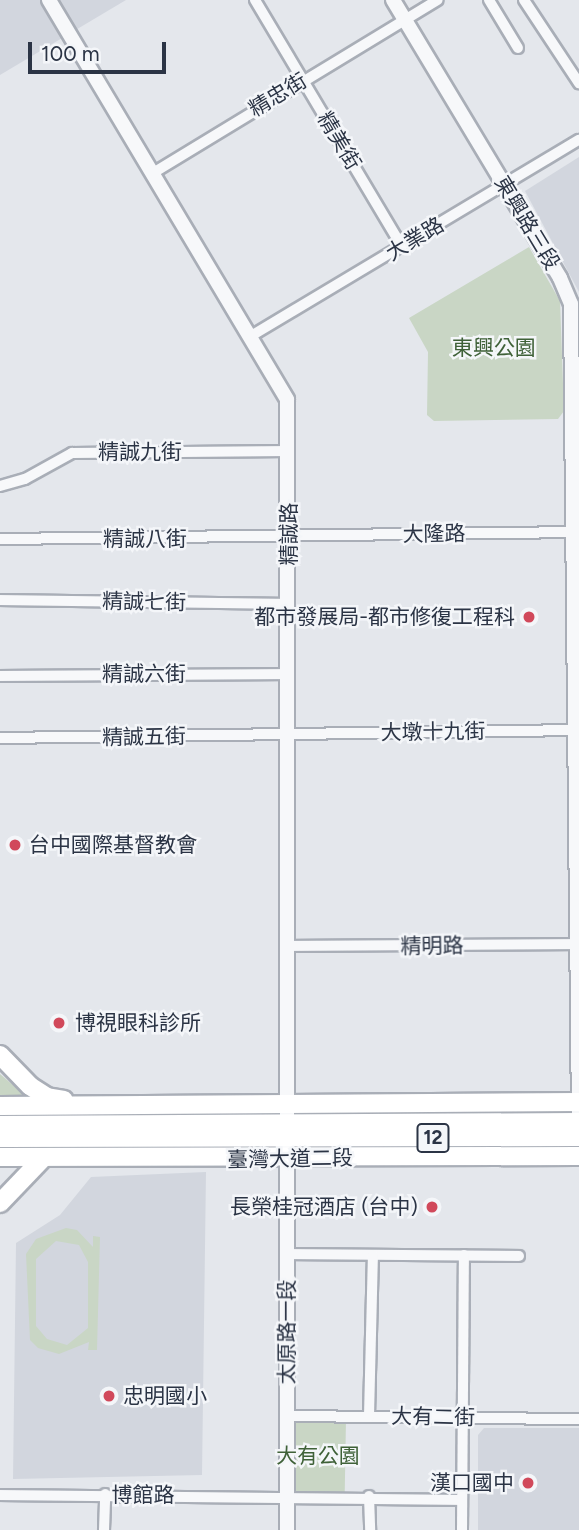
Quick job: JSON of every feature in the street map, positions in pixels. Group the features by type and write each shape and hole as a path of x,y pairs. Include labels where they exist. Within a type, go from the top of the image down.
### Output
{"main road":[{"path":"0,1055 47,1097 99,1106"},
{"name":"12","path":"0,1106 579,1102"},
{"name":"臺灣大道二段","path":"0,1138 579,1122"},
{"name":"臺灣大道二段","path":"0,1125 579,1137"},
{"name":"臺灣大道二段","path":"0,1157 286,1159 579,1156"},
{"path":"0,1203 43,1158"}],"street":[{"name":"精誠路","path":"48,0 287,400 289,537 286,1132"},
{"name":"精美街","path":"255,0 402,247"},
{"name":"東興路三段","path":"393,0 504,185 571,304 577,532 579,1116"},
{"name":"精忠街","path":"153,173 302,80 438,0"},
{"path":"489,0 518,48"},
{"path":"524,0 579,83"},
{"name":"大業路","path":"251,336 579,140"},
{"name":"精誠九街","path":"0,486 25,479 72,453 289,451"},
{"name":"大隆路","path":"289,537 577,532"},
{"name":"精誠八街","path":"0,539 289,537"},
{"name":"精誠七街","path":"0,600 288,604"},
{"name":"精誠六街","path":"0,676 288,674"},
{"name":"大墩十九街","path":"288,737 297,733 577,730"},
{"name":"精誠五街","path":"0,738 288,737"},
{"name":"精明路","path":"286,946 579,944"},
{"name":"太原路一段","path":"286,1132 287,1530"},
{"path":"286,1254 519,1256"},
{"path":"369,1416 373,1255"},
{"path":"462,1530 464,1255"},
{"name":"大有二街","path":"287,1416 579,1419"},
{"name":"博館路","path":"0,1494 369,1496 462,1500"},
{"path":"104,1530 105,1494"},
{"path":"369,1496 370,1530"}],"shaded area":[{"path":"0,0 126,0 0,75"},
{"path":"579,157 579,292 525,191"},
{"name":"忠明國小","path":"206,1172 202,1475 13,1479 16,1243 60,1215 91,1177"},
{"name":"漢口國中","path":"484,1428 579,1428 579,1530 478,1530 478,1435"}],"green space":[{"name":"東興公園","path":"529,247 560,301 564,411 558,419 434,421 427,415 428,352 409,318"},
{"path":"0,1074 34,1103 0,1103"},
{"path":"66,1228 77,1230 93,1247 93,1236 100,1237 97,1350 88,1350 89,1342 59,1354 38,1348 30,1340 26,1254 36,1239","holes":["56,1241 79,1245 88,1262 88,1328 67,1345 47,1339 36,1326 36,1259"]},
{"name":"大有公園","path":"291,1419 346,1420 345,1494 290,1493"}],"place":[{"name":"都市發展局-都市修復工程科","path":"529,617"},
{"name":"台中國際基督教會","path":"15,845"},
{"name":"博視眼科診所","path":"59,1023"},
{"name":"長榮桂冠酒店 (台中)","path":"432,1207"},
{"name":"忠明國小","path":"109,1396"},
{"name":"漢口國中","path":"528,1483"}]}
